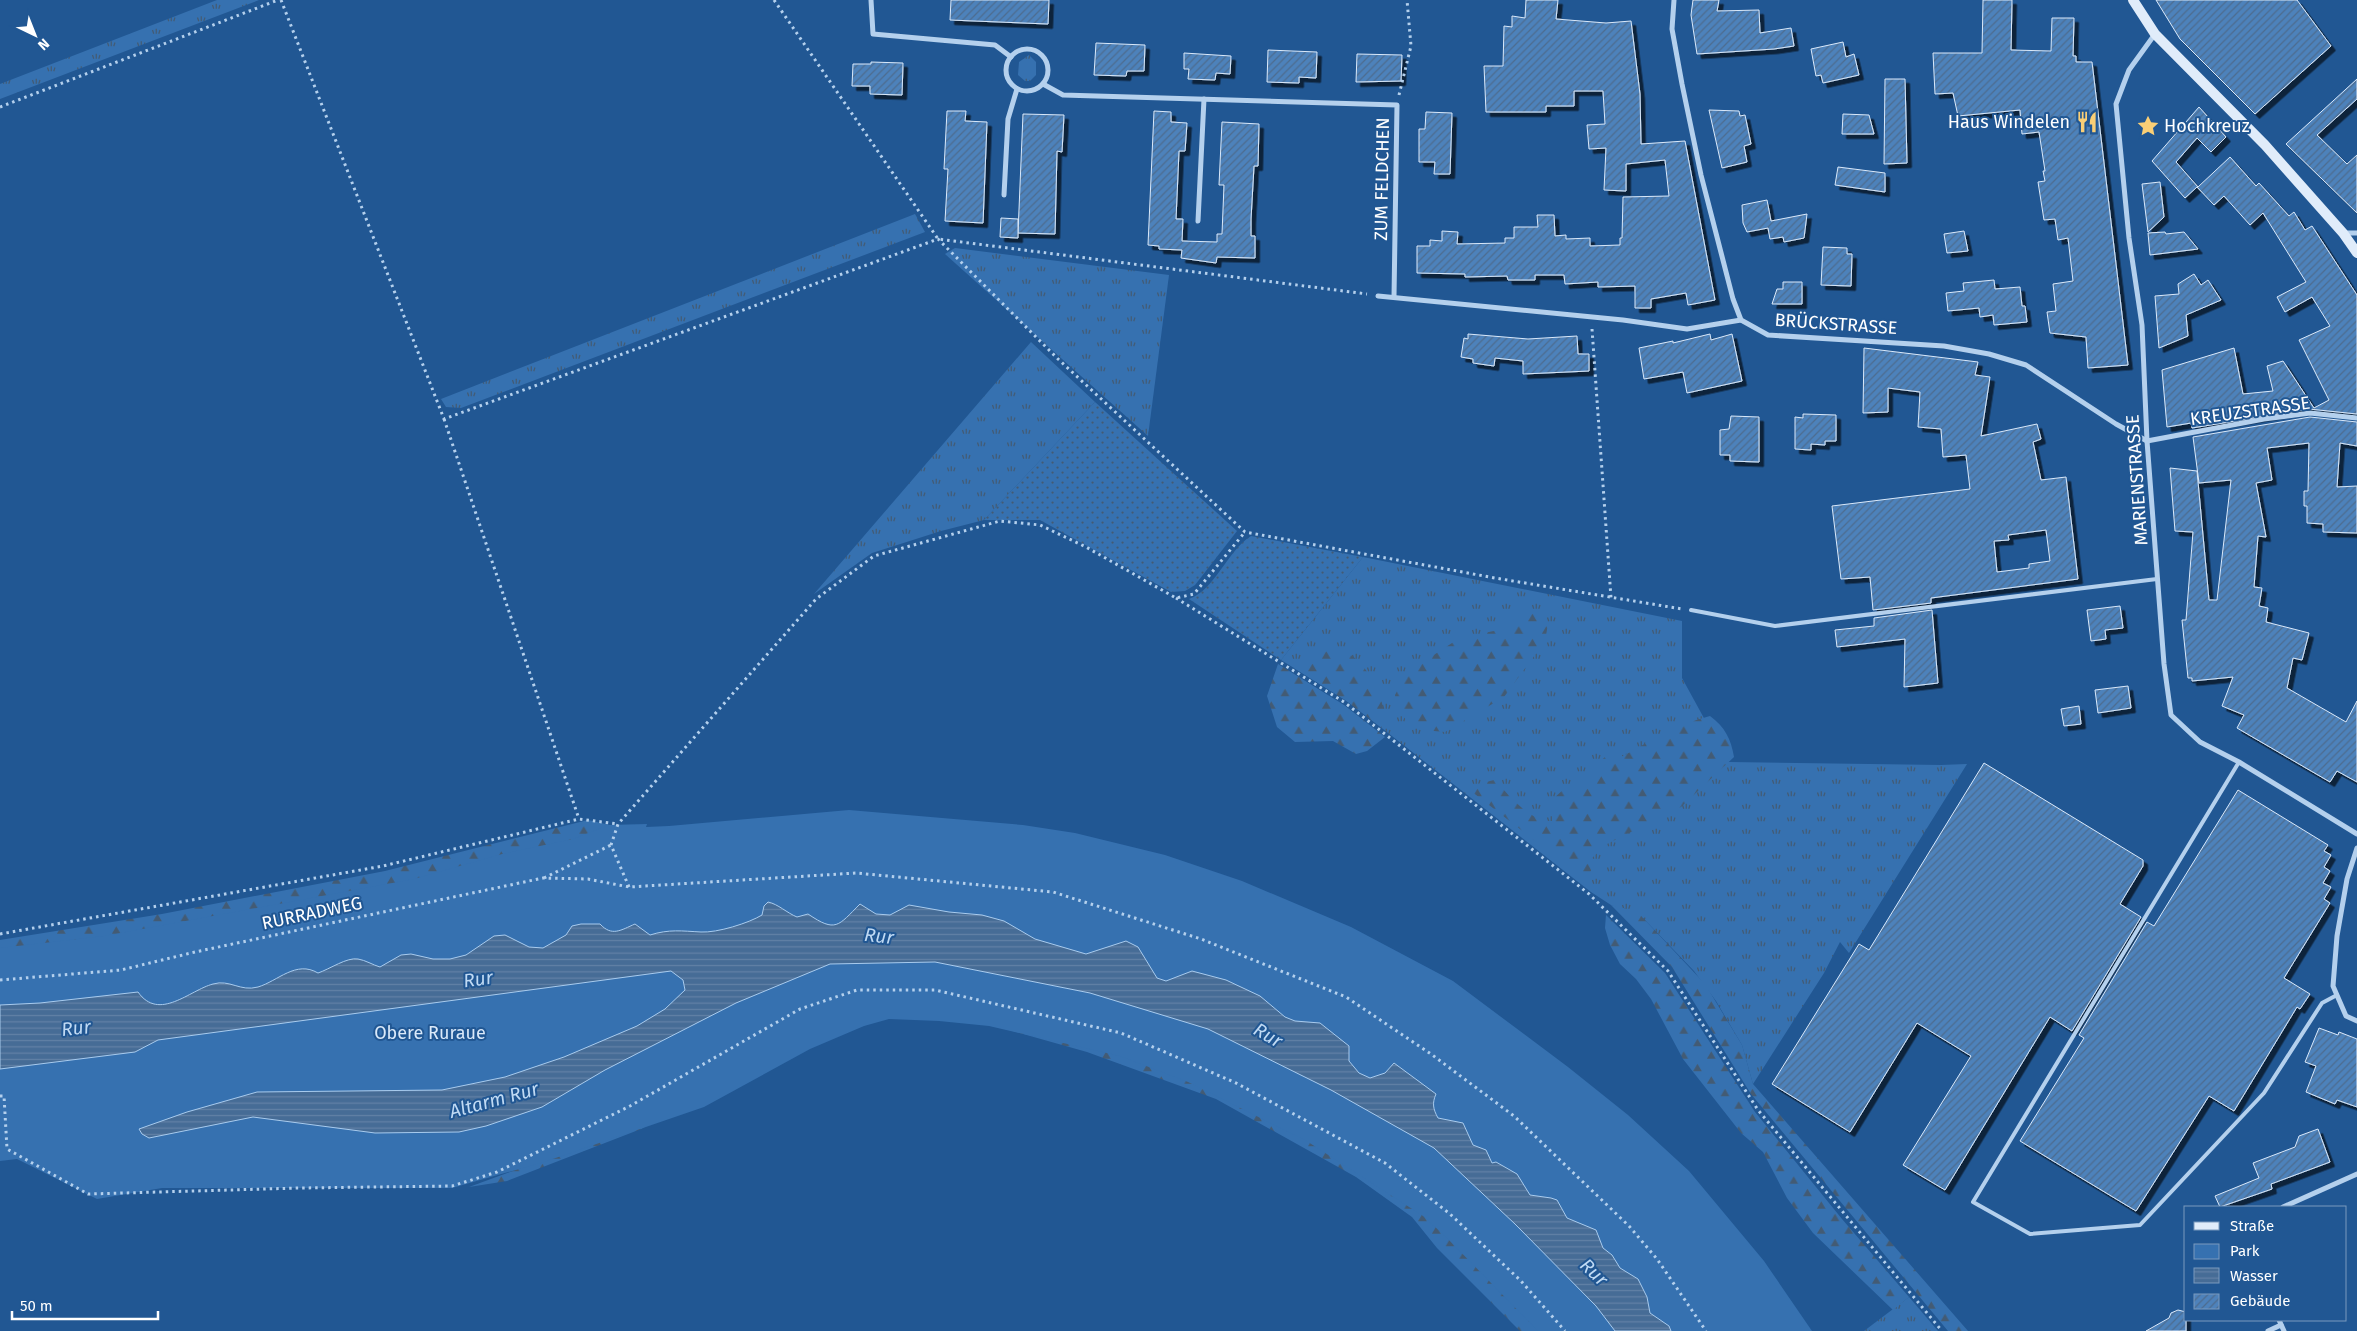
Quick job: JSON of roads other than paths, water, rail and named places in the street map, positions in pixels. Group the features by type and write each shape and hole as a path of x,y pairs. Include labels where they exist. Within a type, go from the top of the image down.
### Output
{"main road":[{"path":"2133,0 2155,34 2265,145 2343,233 2357,253"}],"street":[{"path":"871,0 873,34 995,45 1011,57"},
{"path":"1378,296 1686,329 1741,320 1733,299 1701,175 1672,29 1674,0"},
{"name":"MARIENSTRASSE","path":"2155,34 2129,70 2116,104 2129,238 2142,326 2147,441 2164,664 2171,715 2200,742 2239,762 2357,834"},
{"path":"1031,49 1044,57 1048,70 1043,84 1031,91 1016,89 1007,78 1006,70 1011,57 1017,52 1031,49"},
{"name":"ZUM FELDCHEN","path":"1043,84 1063,95 1397,105 1394,297"},
{"path":"1004,195 1008,119 1016,89"},
{"path":"1198,221 1204,99"},
{"path":"2343,233 2357,234"},
{"name":"BRÜCKSTRASSE","path":"1741,320 1768,335 1944,346 1989,354 2026,365 2116,424 2147,441"},
{"name":"KREUZSTRASSE","path":"2147,441 2264,419 2310,413 2357,418"},
{"path":"2357,848 2347,879 2337,936 2333,986 2346,1016 2357,1021"},
{"path":"2285,1206 2357,1174"},
{"path":"2268,1331 2280,1322 2284,1331"}],"lane":[{"path":"1691,610 1775,626 2158,579"},
{"path":"2239,762 1973,1202 2030,1234 2140,1224 2264,1093 2322,1002 2337,995"}],"water":[{"path":"768,902 797,917 808,914 825,924 831,925 847,918 860,904 876,914 890,915 909,905 949,912 982,915 1004,921 1035,939 1086,954 1126,941 1138,947 1157,978 1166,981 1192,971 1226,980 1260,996 1285,1017 1295,1021 1320,1023 1349,1046 1349,1061 1359,1073 1370,1078 1385,1073 1394,1063 1436,1094 1434,1106 1438,1118 1463,1123 1473,1145 1486,1150 1492,1163 1496,1162 1517,1174 1530,1195 1557,1200 1567,1218 1596,1230 1603,1248 1612,1255 1620,1268 1638,1279 1647,1297 1650,1313 1669,1326 1671,1331 1615,1331 1596,1306 1515,1224 1434,1148 1331,1090 1208,1029 1090,993 935,962 830,964 736,1003 605,1070 542,1107 486,1126 459,1132 375,1133 253,1117 149,1138 142,1134 139,1129 187,1112 257,1092 442,1090 505,1077 564,1057 637,1026 665,1009 685,990 683,980 671,971 158,1040 135,1052 0,1069 0,1005 40,1003 138,992 146,1001 155,1004 165,1004 213,984 225,983 246,988 258,987 295,970 310,970 318,973 344,961 354,959 363,960 380,967 401,955 411,954 433,959 450,959 466,955 494,936 505,935 529,947 543,948 566,935 572,926 581,924 600,924 604,928 617,931 635,924 650,935 669,931 708,932 741,924 762,915 764,906"}],"place":[{"name":"Haus Windelen","path":"2087,122"},
{"name":"Hochkreuz","path":"2148,126"}],"water label":[{"name":"Rur","path":"879,936"},
{"name":"Rur","path":"478,979"},
{"name":"Rur","path":"76,1028"},
{"name":"Rur","path":"1268,1035"},
{"name":"Altarm Rur","path":"494,1100"},
{"name":"Rur","path":"1594,1272"}],"park label":[{"name":"Obere Ruraue","path":"430,1033"}]}
